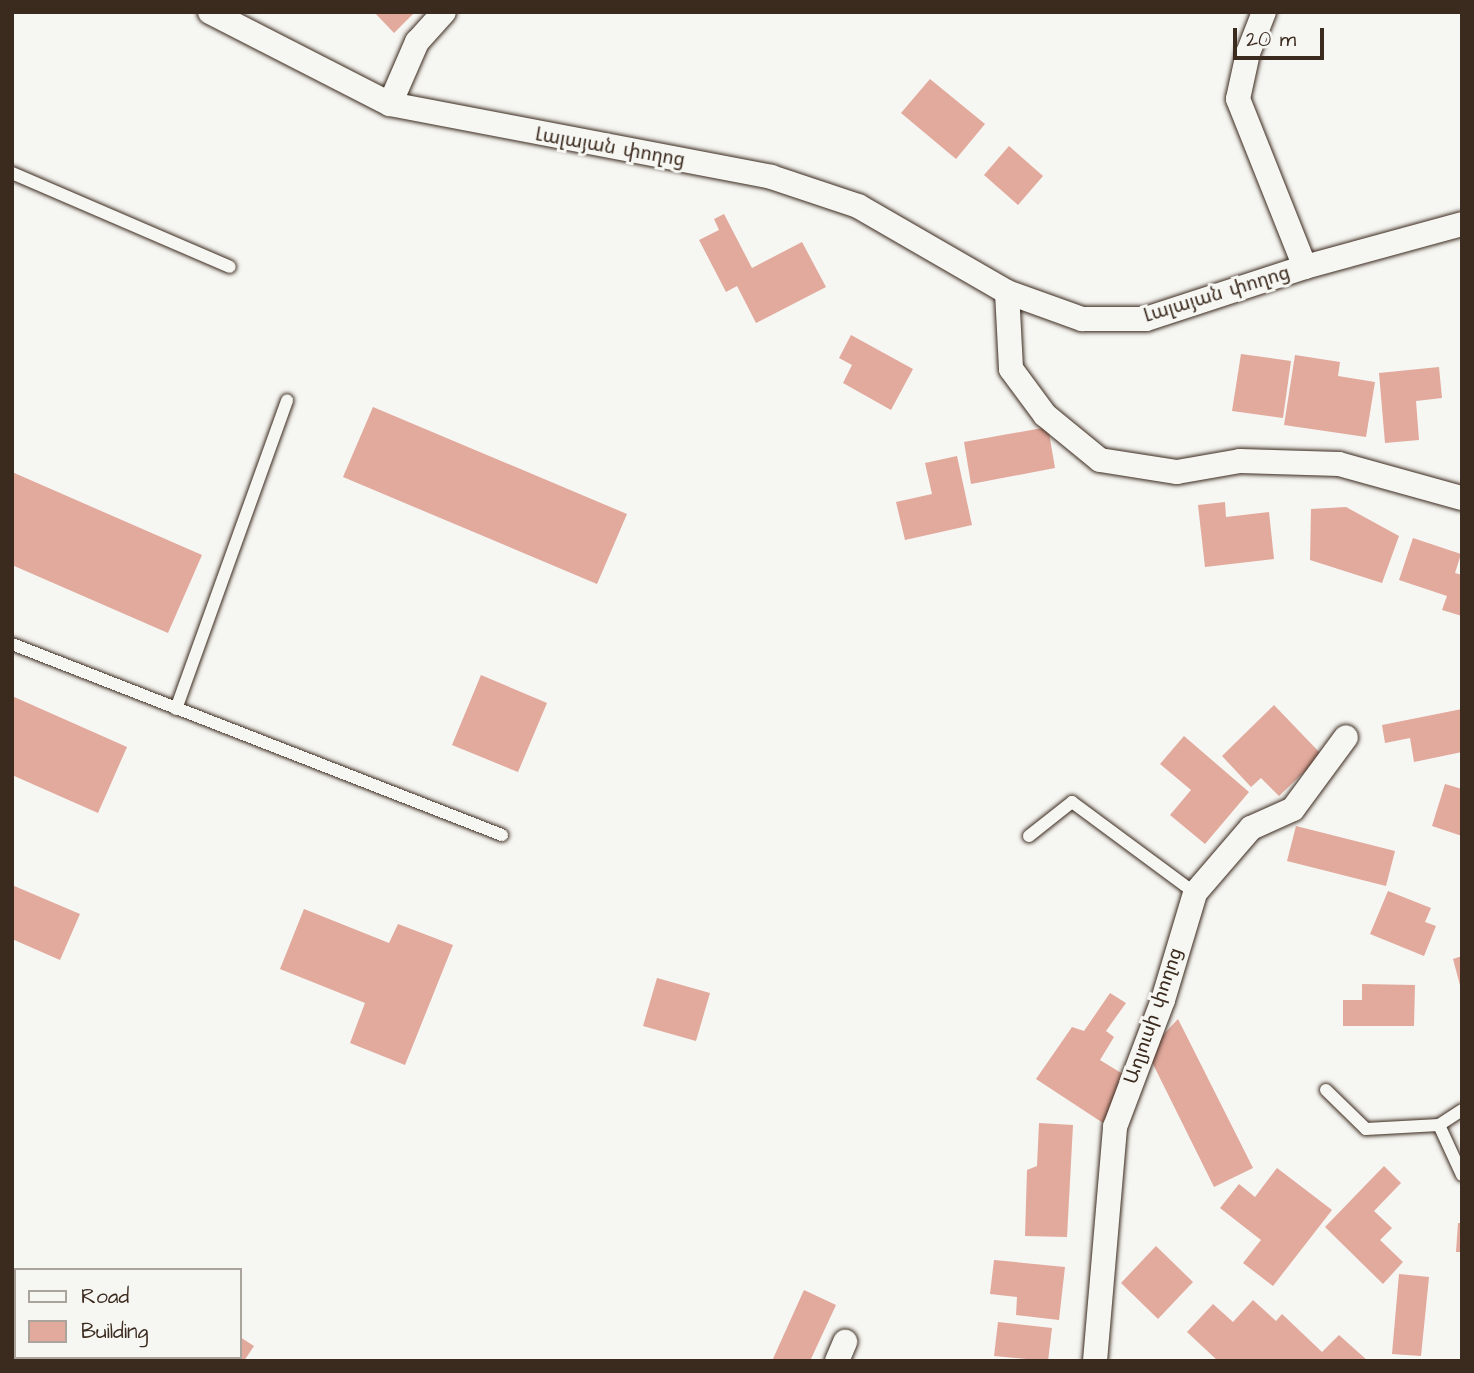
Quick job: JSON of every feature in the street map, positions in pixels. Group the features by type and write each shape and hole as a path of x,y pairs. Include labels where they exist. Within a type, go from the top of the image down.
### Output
{"street":[{"name":"Լալայան փողոց","path":"210,12 390,104 771,177 858,206 1007,292 1082,319 1146,319 1305,267 1462,224"},
{"path":"390,104 417,42 444,12"},
{"name":"Լալայան փողոց","path":"1264,12 1248,53 1238,99 1305,267"},
{"path":"1007,292 1011,369 1045,415 1100,460 1177,472 1240,461 1339,464 1462,498"},
{"name":"Աղյուսի փողոց","path":"1096,1361 1115,1127 1163,1000 1195,893 1251,828 1293,809 1346,737"}],"lane":[{"path":"12,173 230,267"},
{"path":"176,709 287,400"},
{"path":"12,644 502,835"},
{"path":"1029,836 1072,802 1195,893"},
{"path":"1326,1090 1366,1129 1439,1125 1462,1110"},
{"path":"1439,1125 1462,1175"}],"building":[{"path":"374,12 415,12 394,33"},
{"path":"930,79 985,124 956,159 901,113"},
{"path":"1009,146 1043,176 1018,205 984,175"},
{"path":"724,214 752,268 802,242 826,287 756,323 737,286 726,292 699,240 719,230 714,219"},
{"path":"851,335 913,369 891,410 843,383 852,365 839,358"},
{"path":"1241,354 1291,361 1283,418 1232,411"},
{"path":"1295,355 1340,362 1338,376 1375,382 1366,437 1284,425"},
{"path":"1439,367 1442,398 1416,401 1419,440 1385,443 1379,373"},
{"path":"373,407 627,514 597,584 343,477"},
{"path":"1048,427 1055,468 971,484 964,442"},
{"path":"957,456 972,525 905,540 896,502 932,494 925,463"},
{"path":"12,472 202,555 168,633 12,565"},
{"path":"1225,502 1226,517 1269,512 1274,559 1205,567 1198,505"},
{"path":"1346,507 1399,536 1382,583 1310,560 1311,509"},
{"path":"1413,538 1461,554 1455,573 1462,575 1462,616 1442,610 1447,596 1399,580"},
{"path":"481,675 547,703 518,772 452,745"},
{"path":"12,696 127,747 98,813 12,775"},
{"path":"1274,705 1322,755 1279,796 1261,778 1251,787 1222,756"},
{"path":"1462,709 1462,752 1414,762 1410,738 1385,743 1382,725"},
{"path":"1184,736 1249,792 1205,844 1170,815 1191,790 1160,764"},
{"path":"1445,784 1462,789 1462,836 1432,826"},
{"path":"1296,826 1395,851 1386,886 1287,861"},
{"path":"12,885 80,914 60,960 12,939"},
{"path":"1388,891 1431,908 1425,922 1436,926 1424,956 1370,934"},
{"path":"304,909 389,943 398,924 453,945 405,1065 350,1043 365,1003 280,969"},
{"path":"1462,956 1462,989 1461,989 1453,959"},
{"path":"657,978 710,993 696,1041 643,1026"},
{"path":"1362,984 1415,985 1414,1026 1343,1026 1343,1000 1362,1000"},
{"path":"1110,993 1126,1003 1106,1031 1114,1037 1100,1060 1126,1076 1103,1123 1036,1079 1072,1027 1084,1031"},
{"path":"1178,1019 1253,1168 1214,1187 1147,1052"},
{"path":"1039,1123 1073,1125 1067,1237 1025,1236 1027,1170 1037,1166"},
{"path":"1384,1166 1401,1183 1374,1211 1392,1228 1380,1240 1403,1262 1383,1284 1325,1227"},
{"path":"1277,1168 1332,1210 1273,1286 1243,1263 1261,1240 1220,1208 1239,1184 1255,1197"},
{"path":"1458,1223 1462,1223 1462,1252 1456,1252"},
{"path":"1156,1246 1193,1282 1158,1319 1121,1283"},
{"path":"994,1260 1065,1267 1059,1320 1016,1315 1017,1297 990,1294"},
{"path":"1399,1274 1429,1277 1421,1356 1392,1354"},
{"path":"804,1290 836,1305 810,1361 772,1361"},
{"path":"1253,1300 1276,1321 1282,1314 1322,1352 1339,1335 1368,1361 1218,1361 1187,1332 1213,1304 1233,1322"},
{"path":"998,1322 1052,1328 1048,1361 994,1356"},
{"path":"242,1338 254,1346 244,1361 174,1359 242,1359"}]}
